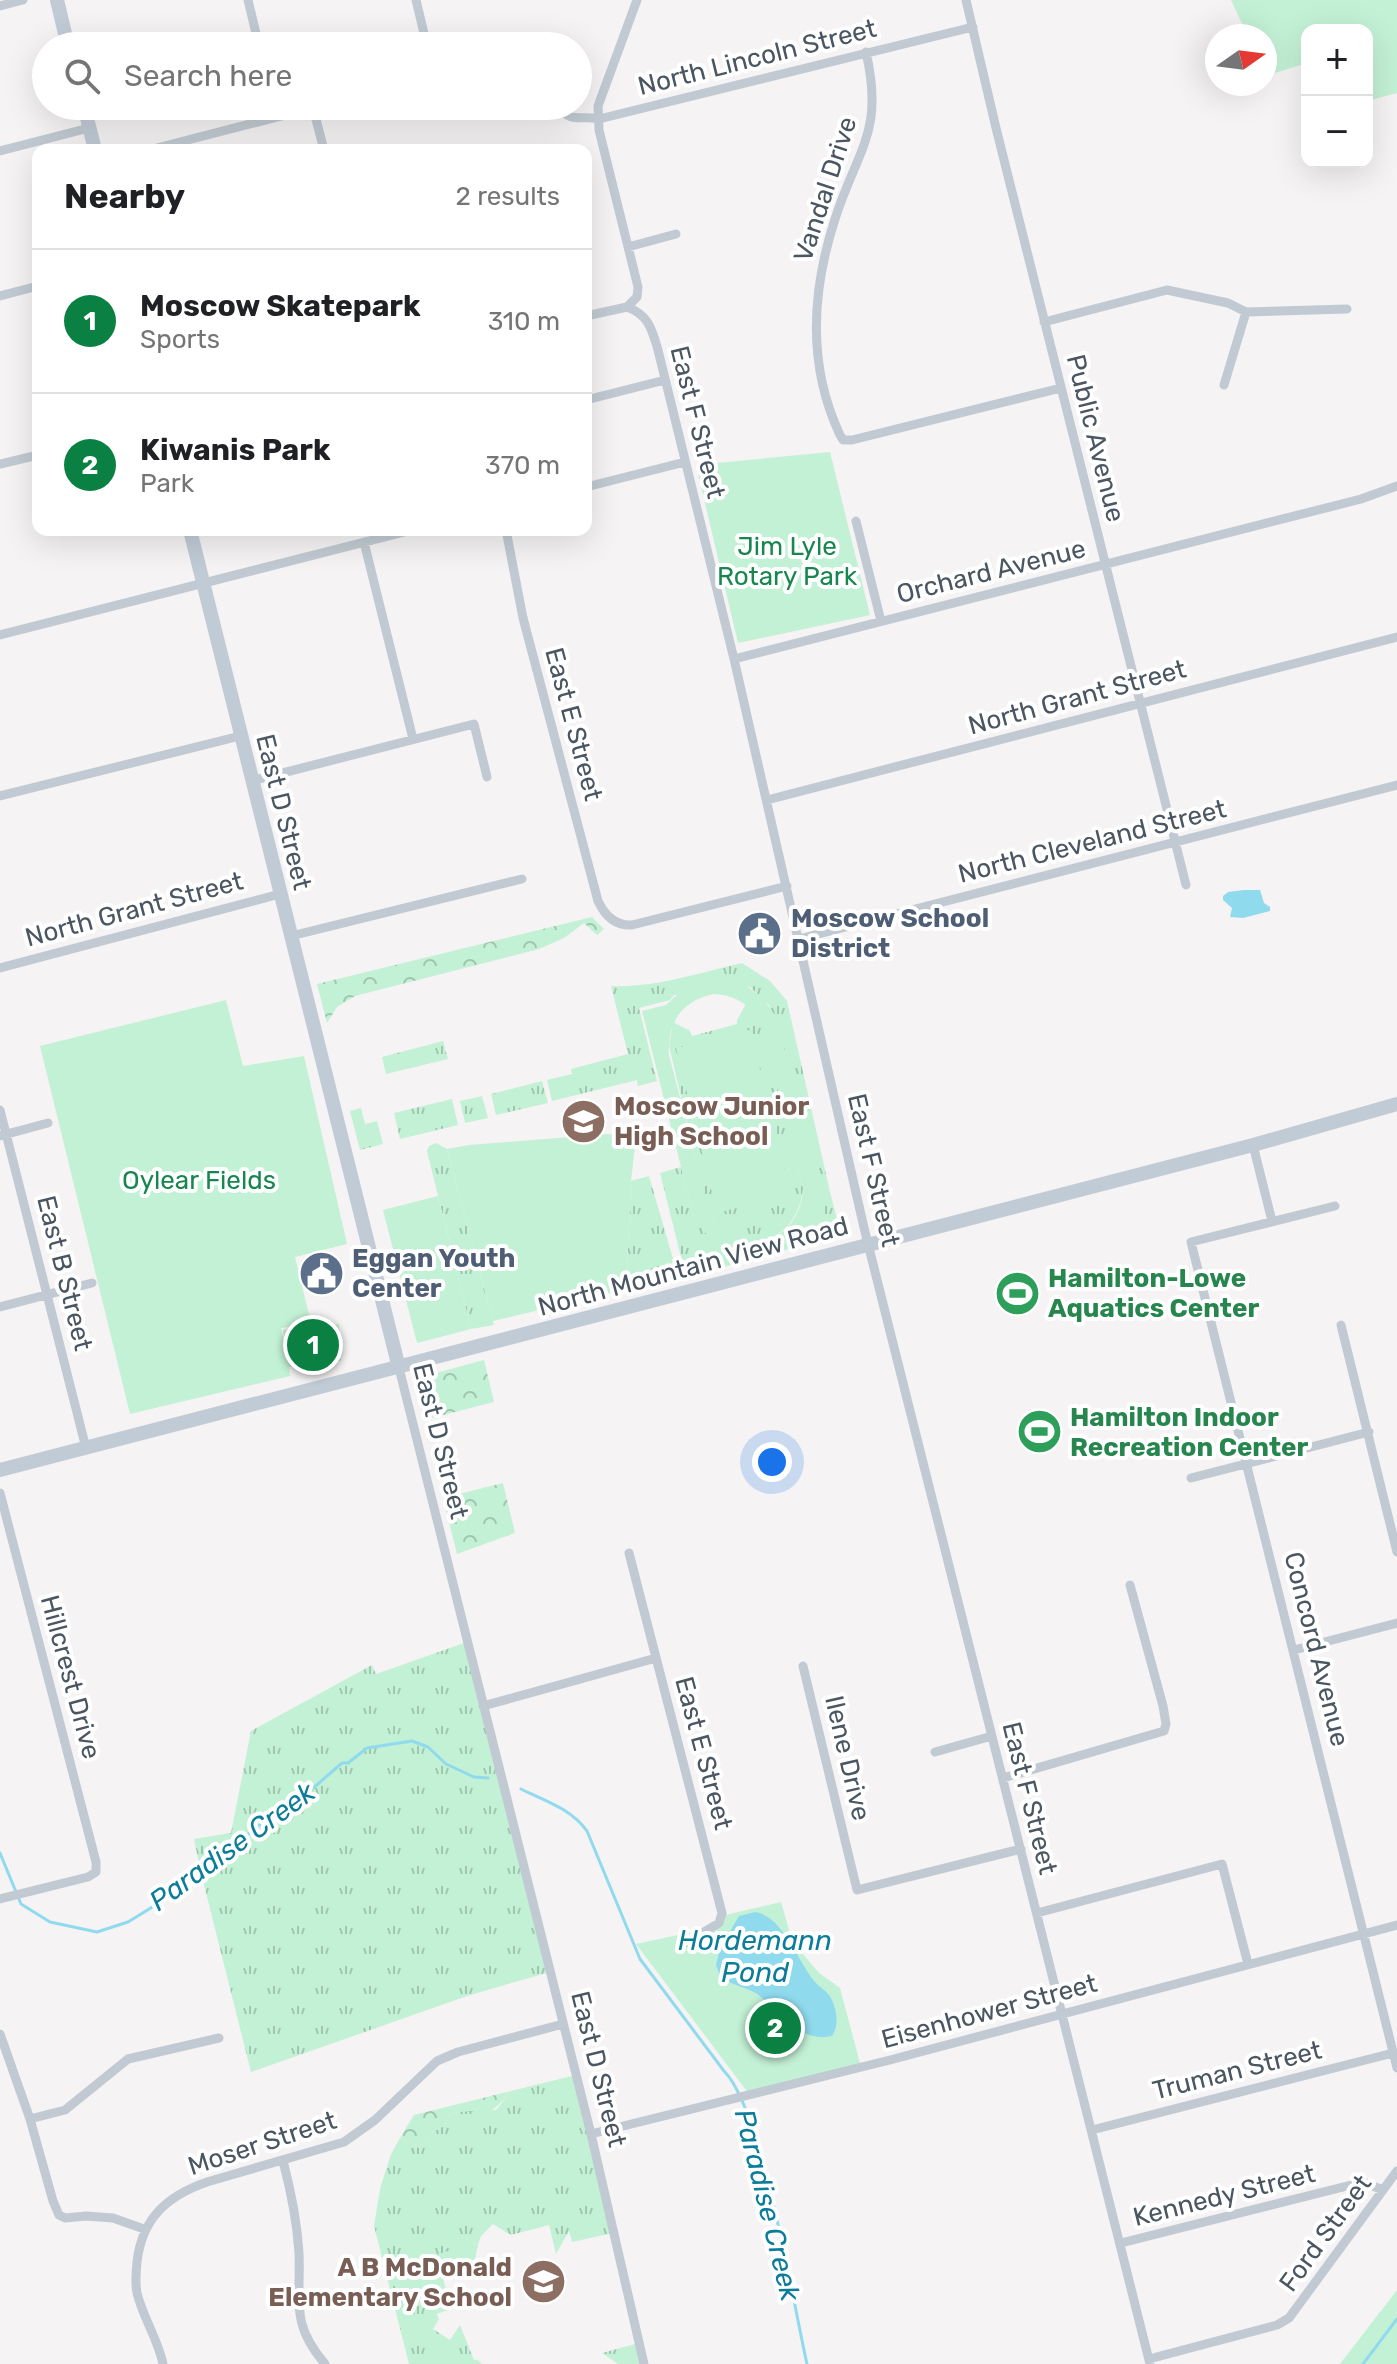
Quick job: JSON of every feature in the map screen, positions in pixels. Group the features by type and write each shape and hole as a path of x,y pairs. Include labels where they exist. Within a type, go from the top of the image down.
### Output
{"street":[{"path":"0,6 23,0"},
{"path":"57,0 65,32"},
{"path":"248,0 256,32"},
{"path":"416,0 424,32"},
{"path":"592,315 627,307 637,297 638,287 598,106 637,0"},
{"name":"Public Avenue","path":"966,0 1186,885"},
{"name":"North Lincoln Street","path":"599,119 973,27"},
{"name":"Vandal Drive","path":"866,52 873,87 872,124 837,214 819,279 816,343 823,392 840,435 843,440 852,440 1061,388"},
{"path":"592,119 599,119"},
{"path":"87,120 93,144"},
{"path":"172,144 265,120"},
{"path":"318,120 323,144"},
{"path":"0,151 89,128"},
{"path":"628,247 676,234"},
{"path":"0,296 32,288"},
{"path":"1044,322 1167,290 1228,303 1246,312 1347,309"},
{"name":"East F Street","path":"627,307 644,315 651,325 734,659 868,1245 1150,2361"},
{"path":"1224,385 1246,312"},
{"path":"592,398 665,380"},
{"path":"0,464 32,456"},
{"path":"592,485 685,462"},
{"name":"Orchard Avenue","path":"734,659 1361,499 1397,486"},
{"path":"856,521 881,621"},
{"name":"East D Street","path":"192,536 591,2134 644,2364"},
{"path":"0,635 388,536"},
{"name":"East E Street","path":"507,536 523,618 604,914 615,922 632,925 787,886"},
{"path":"364,542 413,739"},
{"name":"North Grant Street","path":"767,800 1397,637"},
{"path":"251,781 474,724 487,777"},
{"path":"0,796 240,736"},
{"name":"North Cleveland Street","path":"799,939 1397,785"},
{"path":"291,936 522,879"},
{"name":"North Grant Street","path":"0,968 280,894"},
{"name":"North Mountain View Road","path":"0,1470 1253,1145 1397,1104"},
{"name":"East B Street","path":"0,1110 3,1135 48,1294 86,1448"},
{"path":"3,1135 48,1123"},
{"path":"1253,1145 1272,1221 1335,1206"},
{"name":"Concord Avenue","path":"1272,1221 1191,1242 1249,1463 1397,2068"},
{"path":"0,1307 92,1283"},
{"path":"1341,1325 1397,1552"},
{"path":"1191,1478 1369,1432"},
{"name":"Hillcrest Drive","path":"0,1493 96,1862 96,1872 88,1877 4,1898"},
{"name":"East E Street","path":"629,1553 722,1913 719,1923 682,1945"},
{"path":"1003,1778 1164,1731 1166,1724 1130,1585"},
{"path":"1294,1650 1397,1623"},
{"path":"483,1706 656,1658"},
{"name":"Ilene Drive","path":"803,1666 857,1890 1021,1849"},
{"path":"935,1752 992,1736"},
{"path":"1037,1913 1222,1864 1248,1964"},
{"name":"Eisenhower Street","path":"591,2134 875,2064 1397,1925"},
{"name":"Moser Street","path":"144,2229 163,2207 185,2189 344,2142 359,2134 437,2061 458,2052 563,2024"},
{"path":"0,2034 59,2215 65,2218 113,2218 144,2229 138,2256 137,2291 163,2364"},
{"path":"30,2119 65,2110 97,2081 128,2059 219,2038"},
{"name":"Truman Street","path":"1092,2130 1393,2053"},
{"path":"283,2161 296,2227 298,2308 304,2332 325,2364"},
{"name":"Ford Street","path":"1150,2361 1277,2325 1289,2318 1397,2171"},
{"name":"Kennedy Street","path":"1121,2243 1363,2182 1383,2190"}],"green space":[{"path":"1231,0 1397,0 1397,93 1373,99 1373,24 1301,24 1301,65 1277,72 1277,24 1242,24"},
{"name":"Jim Lyle Rotary Park","path":"830,452 870,615 738,643 696,465"},
{"path":"592,917 604,929 597,935 584,923 564,938 539,949 355,996 337,1007 327,1023 317,984"},
{"path":"742,963 770,981 787,1001 838,1223 847,1233 686,1277 660,1173 681,1167 693,1215 724,1250 740,1256 756,1257 796,1242 804,1232 828,1226 770,1006 750,987 674,995 670,1000 639,1008 657,1081 638,1086 637,1080 552,1101 547,1080 572,1074 571,1069 628,1054 611,986 660,982"},
{"path":"713,978 734,981 759,995 777,1019 828,1226 803,1233 784,1250 770,1255 731,1252 710,1237 693,1215 642,1011 666,1005 684,988","holes":["714,994 741,1002 760,1022 803,1188 800,1206 792,1221 782,1232 769,1239 754,1241 739,1238 724,1230 711,1216 669,1055 671,1033 679,1015 693,1002"]},
{"name":"Oylear Fields","path":"226,1000 243,1066 304,1056 347,1244 295,1257 311,1323 281,1328 288,1361 283,1330 339,1324 341,1361 289,1367 290,1376 130,1414 40,1046"},
{"path":"746,1004 756,1014 764,1030 803,1188 799,1208 790,1223 764,1241 749,1242 734,1237 720,1227 708,1210 669,1046 673,1022 690,1031 692,1036 737,1024"},
{"path":"750,1030 791,1194 717,1213 676,1048"},
{"path":"443,1041 448,1059 386,1074 382,1057"},
{"path":"542,1081 548,1103 496,1115 491,1094"},
{"path":"482,1096 488,1118 465,1123 460,1101"},
{"path":"452,1099 458,1125 400,1139 394,1113"},
{"path":"361,1108 365,1124 377,1121 383,1144 360,1150 350,1111"},
{"path":"608,1134 626,1135 635,1146 626,1289 493,1321 447,1149"},
{"path":"436,1143 447,1149 494,1325 471,1329 427,1151 429,1146"},
{"path":"649,1176 678,1276 626,1289 631,1181"},
{"path":"438,1196 471,1329 417,1343 383,1210"},
{"path":"484,1360 494,1402 424,1420 416,1388 421,1377"},
{"path":"503,1483 515,1533 457,1554 443,1498"},
{"path":"467,1642 550,1972 470,1995 251,2072 194,1839 231,1833 251,1731 372,1665 376,1674"},
{"path":"781,1902 797,1947 819,1973 840,1988 861,2067 749,2094 636,1944 711,1928 721,1916"},
{"path":"576,2075 613,2233 572,2242 569,2231 556,2254 549,2225 511,2235 493,2224 481,2236 478,2245 460,2235 441,2272 423,2282 439,2319 433,2329 450,2340 460,2325 474,2360 482,2364 409,2364 374,2226 380,2189 391,2154 400,2138 419,2148 432,2132 444,2126 449,2115 462,2111 496,2110 511,2091"},
{"path":"511,2091 501,2103 486,2113 460,2112 449,2115 444,2126 432,2132 419,2148 400,2138 414,2115"},
{"path":"460,2235 478,2245 474,2264 441,2272 435,2255 452,2250"},
{"path":"441,2272 452,2309 436,2314 423,2282 426,2276"},
{"path":"1397,2290 1397,2364 1340,2364"},
{"path":"639,2343 644,2364 618,2364 602,2353"}],"water":[{"path":"1260,890 1270,911 1243,918 1230,917 1232,908 1223,896 1228,892"},
{"name":"Hordemann Pond","path":"755,1912 774,1922 815,1982 831,1997 836,2018 832,2036 811,2036 802,2032 784,2020 758,1995 721,1978 716,1965 720,1948 739,1916"}],"waterway":[{"name":"Paradise Creek","path":"0,1853 21,1904 50,1922 97,1932 128,1922 154,1906 181,1882 201,1873 278,1810 304,1796 342,1763 348,1763 367,1748 412,1741 428,1747 446,1764 474,1777 488,1778"},
{"name":"Paradise Creek","path":"521,1789 565,1811 587,1831 640,1959 738,2092 763,2164 807,2364"},
{"name":"Paradise Creek","path":"1363,2364 1397,2319"}],"place":[{"name":"Moscow School District","path":"760,933"},
{"name":"Moscow Junior High School","path":"583,1121"},
{"name":"Eggan Youth Center","path":"321,1273"},
{"name":"Hamilton-Lowe Aquatics Center","path":"1017,1293"},
{"name":"Moscow Skatepark","path":"313,1345"},
{"name":"Hamilton Indoor Recreation Center","path":"1039,1432"},
{"name":"Kiwanis Park","path":"775,2028"},
{"name":"A B McDonald Elementary School","path":"543,2282"}]}
